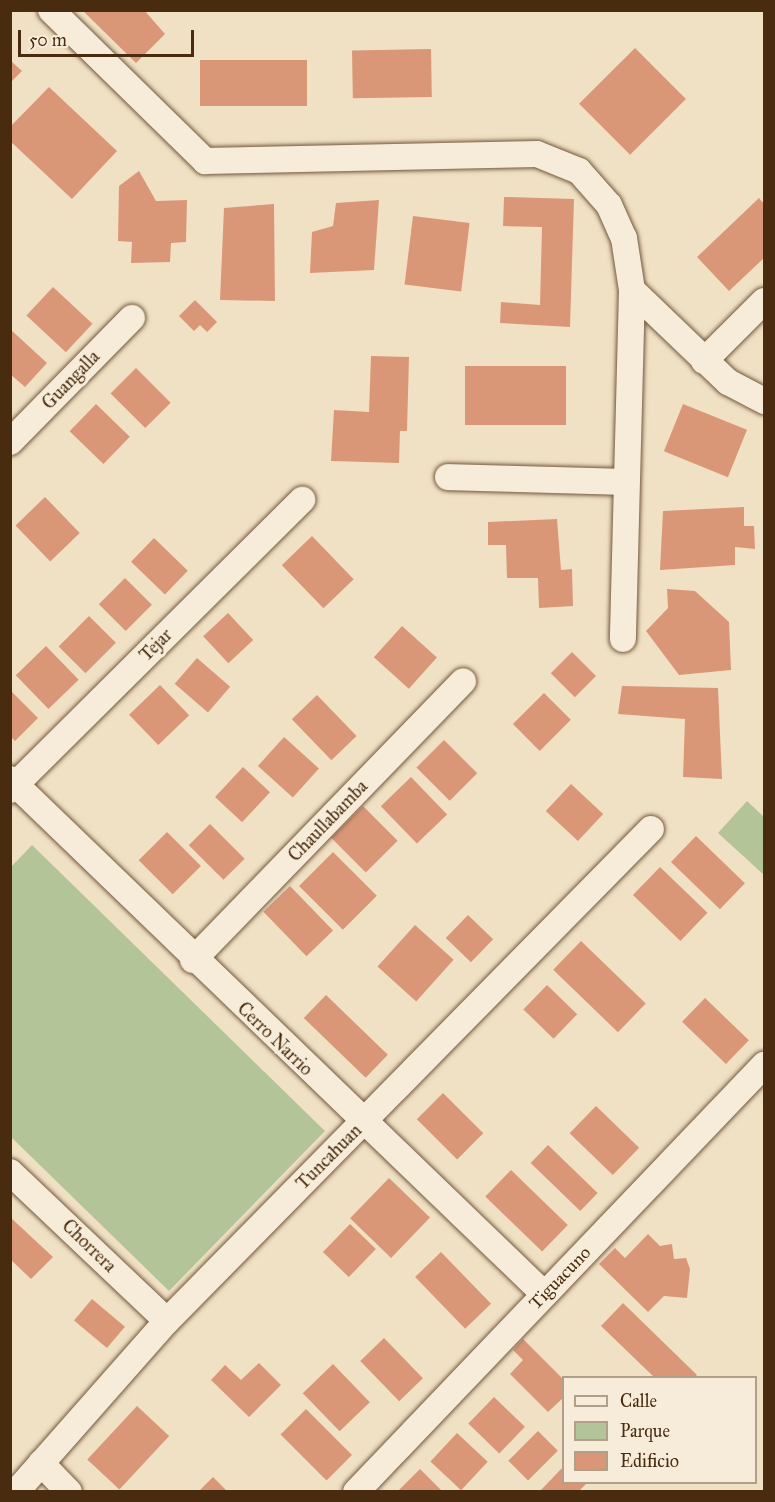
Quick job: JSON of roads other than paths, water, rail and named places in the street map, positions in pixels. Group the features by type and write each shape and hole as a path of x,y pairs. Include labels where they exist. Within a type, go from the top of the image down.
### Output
{"street":[{"path":"51,10 205,161 537,154 561,161 579,171 609,205 624,238 632,290 624,482 623,639"},
{"path":"632,290 704,361 743,393 765,401"},
{"path":"704,361 765,301"},
{"name":"Guangalla","path":"10,442 132,318"},
{"path":"448,477 624,482"},
{"name":"Tejar","path":"12,784 302,500"},
{"name":"Chaullabamba","path":"193,960 463,681"},
{"name":"Cerro Narrio","path":"12,784 544,1294"},
{"name":"Tuncahuan","path":"16,1491 166,1321 651,830"},
{"name":"Tiguacuno","path":"356,1491 765,1065"},
{"name":"Chorrera","path":"10,1172 166,1321"},
{"path":"41,1463 69,1491"}]}
